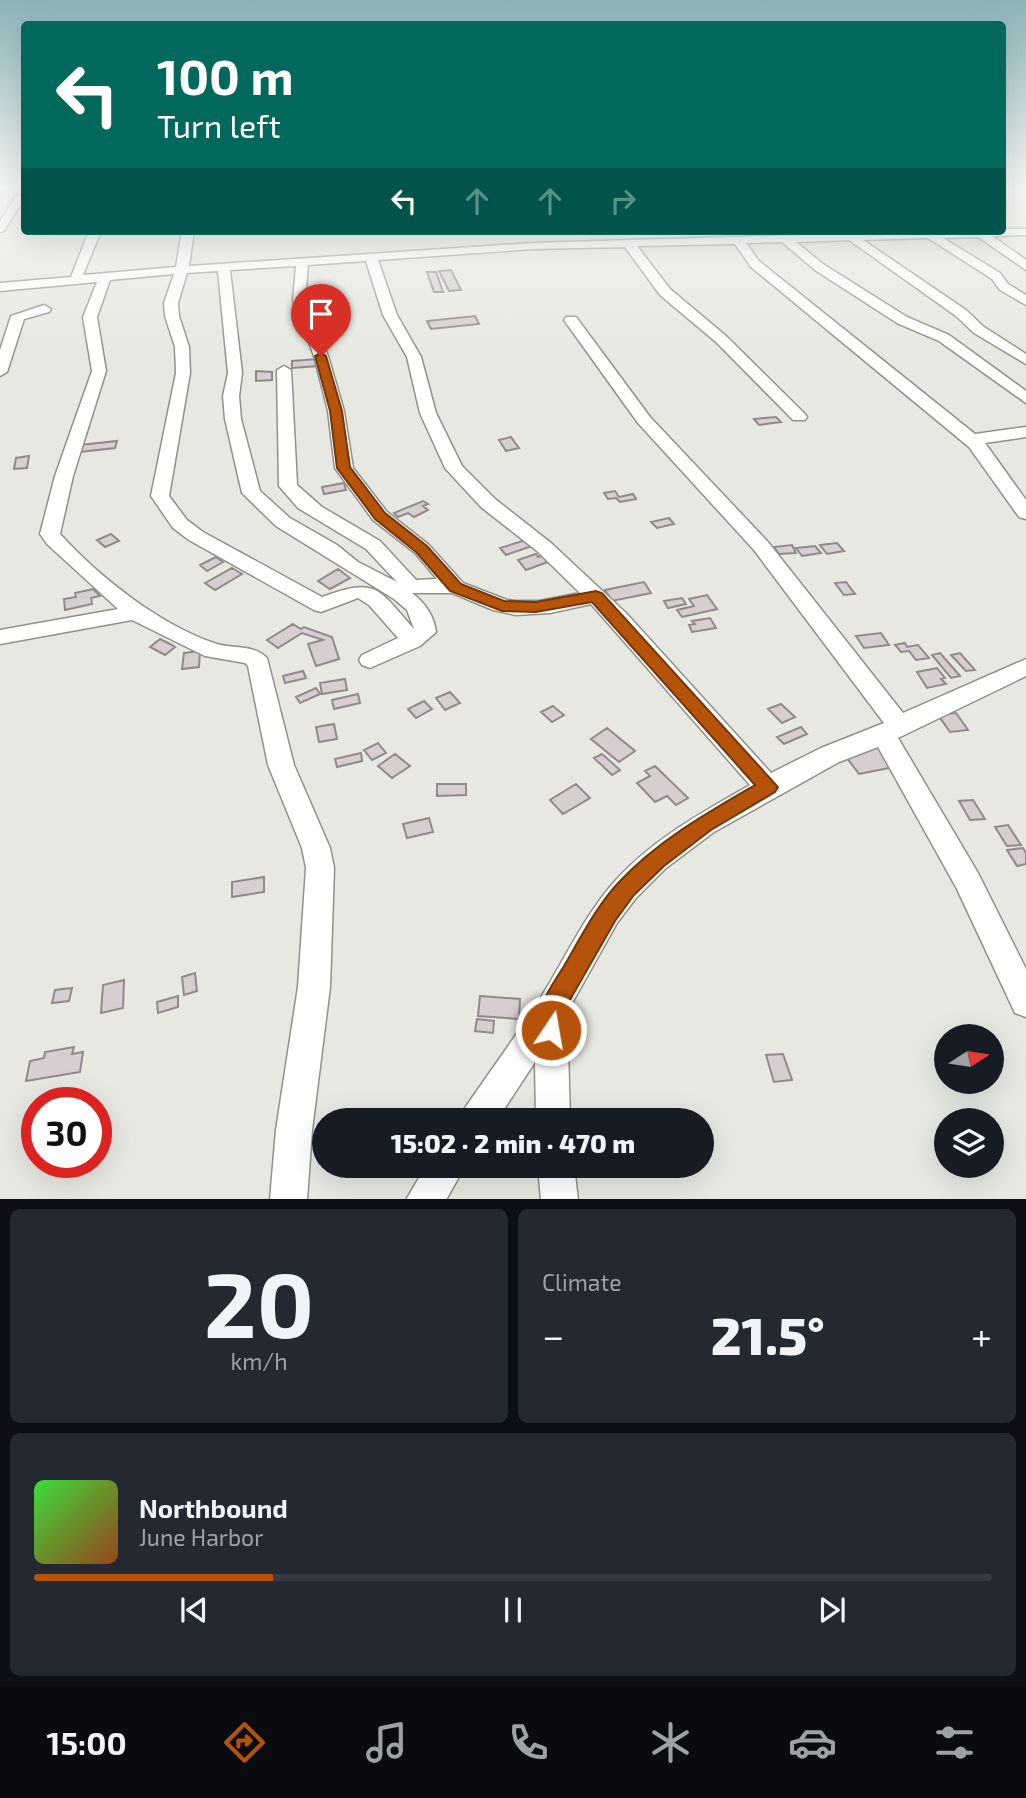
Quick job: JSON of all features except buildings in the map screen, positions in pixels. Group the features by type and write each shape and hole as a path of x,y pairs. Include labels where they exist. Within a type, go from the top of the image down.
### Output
{"street":[{"path":"75,281 90,243"},
{"path":"186,243 171,309 180,337 183,373 160,489 166,505 180,524 196,536 321,605 356,592 370,595 412,640"},
{"path":"0,287 182,270 542,246 651,243"},
{"path":"732,243 971,440 984,452 1026,513"},
{"path":"790,243 819,267 902,320 922,331 944,338 1026,398"},
{"path":"867,243 961,313 979,330 1026,360"},
{"path":"944,243 996,276 1009,290 1026,301"},
{"path":"994,243 1026,266"},
{"path":"630,245 665,292 721,339 800,416"},
{"path":"371,258 390,315 414,357 428,413 454,468 488,503 544,547 596,596 768,787"},
{"path":"302,262 299,300 321,356 336,411 344,468 380,516 422,549 455,587"},
{"path":"225,268 235,373 231,396 233,419 251,493 283,522 330,549 351,566 402,588 455,587 502,606 514,608 564,603 596,596"},
{"path":"104,279 90,317 99,371 64,476 50,534 54,541 135,613 213,651 252,656 259,663 281,765 316,848 320,868 314,987 293,1130 288,1199"},
{"path":"0,372 18,316 44,309"},
{"path":"571,320 645,420 761,546 891,730 1026,1002"},
{"path":"284,370 288,486 299,500 373,545 394,564 402,588 424,622 425,632 370,660"},
{"path":"971,440 1026,432"},
{"path":"0,636 135,613"},
{"path":"485,1108 551,1010 607,914 626,889 656,860 704,824 768,787 830,755 891,730 1026,667"},
{"path":"551,1010 553,1108"},
{"path":"424,1199 439,1178"},
{"path":"557,1178 560,1199"}],"route":[{"path":"321,356 336,411 337,434 344,468 380,516 422,549 455,587 502,606 536,607 596,596 768,787 704,824 656,860 626,889 607,914 551,1010 551,1030"}]}
